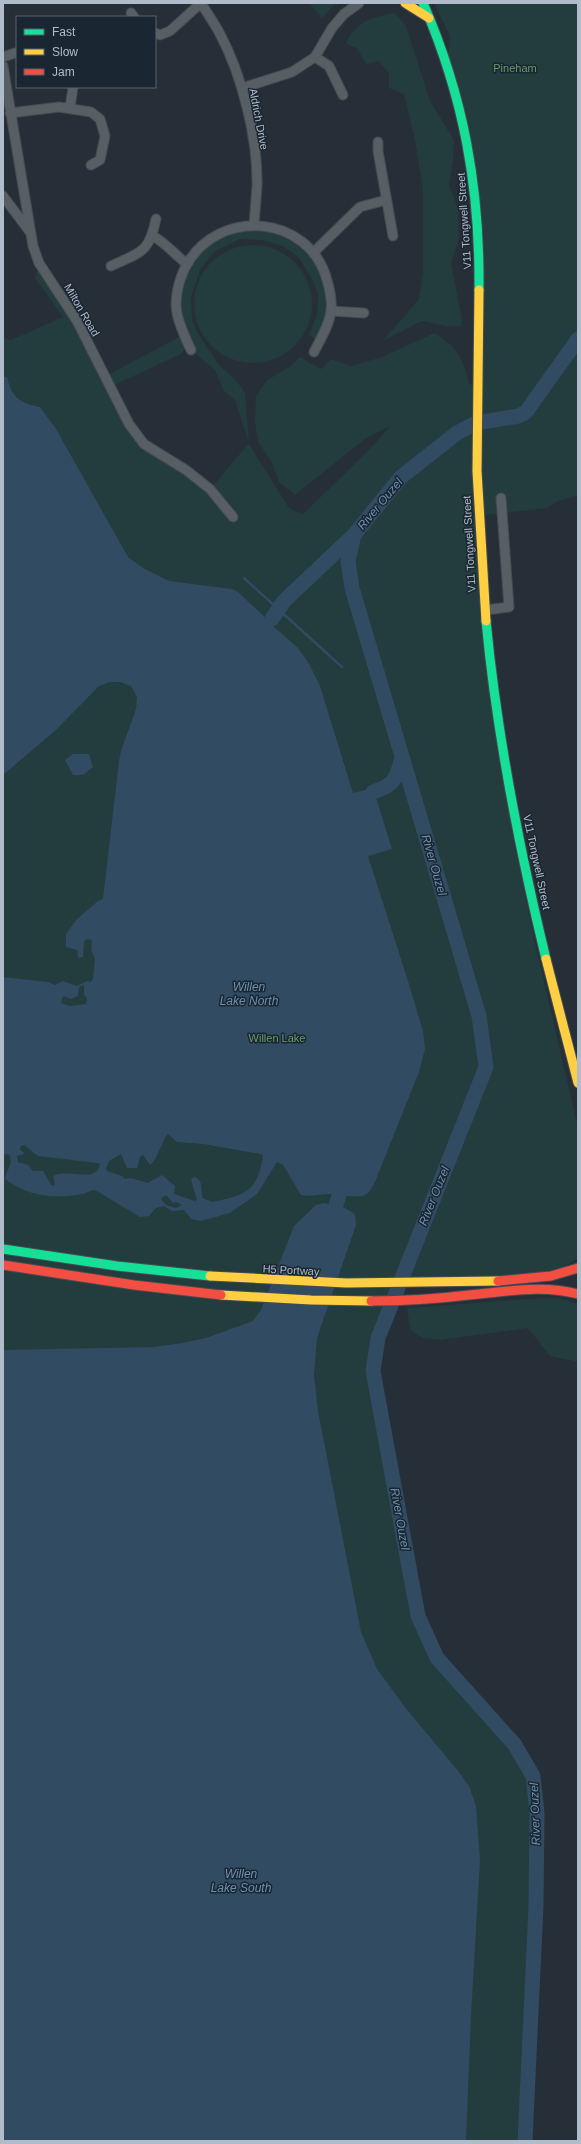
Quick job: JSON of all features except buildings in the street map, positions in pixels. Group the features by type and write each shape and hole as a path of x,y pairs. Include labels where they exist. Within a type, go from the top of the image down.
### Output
{"main road":[{"path":"405,3 430,19"},
{"name":"V11 Tongwell Street","path":"423,3 448,65 458,100 473,169 479,250 477,386 480,539 498,719 517,825 537,921 578,1083"},
{"name":"H5 Portway","path":"3,1249 102,1265 228,1279 331,1284 434,1283 529,1278 550,1276 578,1268"},
{"path":"3,1265 98,1282 227,1295 356,1301 432,1299 551,1289 578,1294"}],"street":[{"path":"156,34 160,35 170,31 201,3"},
{"name":"Aldrich Drive","path":"201,3 221,35 242,88 254,149 257,185 254,225"},
{"path":"242,88 292,72 315,57 332,28 344,14 359,3"},
{"path":"3,57 16,51"},
{"path":"315,57 329,66 343,95"},
{"name":"Milton Road","path":"3,66 33,246 39,263 77,321 129,424 144,444 186,470 210,489 233,517"},
{"path":"70,108 73,88"},
{"path":"10,114 40,109 70,108 91,112 100,119 105,136 100,160 91,165"},
{"path":"378,142 378,151 393,236"},
{"path":"3,196 31,234"},
{"path":"314,252 360,207 386,200"},
{"path":"111,266 144,250 153,236 156,219"},
{"path":"191,350 177,313 177,302 182,274 195,253 214,237 240,226 254,225 274,228 290,234 314,252 327,278 330,291 331,311 314,352"},
{"path":"153,236 164,242 173,254 188,264"},
{"path":"331,311 364,313"},
{"path":"486,610 509,607 501,498"}],"green space":[{"path":"309,3 336,3 322,18"},
{"name":"Willen Lake","path":"434,3 578,3 578,495 556,502 547,508 479,516 513,836 535,943 578,1127 578,1258 550,1276 398,1284 378,1338 373,1371 418,1616 437,1658 515,1745 533,1776 537,1813 536,1906 525,2141 3,2141 3,337 11,340 63,317 35,278 39,263 144,444 212,487 249,443 289,508 303,514 371,448 390,426 365,439 295,495 279,482 271,461 258,442 255,422 256,396 266,381 292,365 300,357 321,369 331,359 351,366 382,357 434,333 454,348 462,360 469,384 477,386 477,206 448,65 450,36"},
{"path":"395,13 406,26 430,101 454,140 453,162 449,185 458,209 459,238 451,263 462,320 461,326 445,326 422,321 384,340 419,299 423,271 423,190 415,140 404,94 389,88 389,74 379,61 366,64 357,48 346,44 354,30 366,21 379,16"},
{"path":"240,226 290,234 322,266 331,311 319,342 309,335 317,315 318,295 312,279 299,258 283,246 262,240 240,239 215,251 200,270 191,297 192,319 197,332 219,365 235,379 245,393 249,443 235,400 224,391 215,370 191,350 177,313 179,287 195,253"},
{"path":"253,245 275,250 286,255 302,271 307,282 312,304 307,326 302,337 286,353 275,358 253,363 231,358 220,353 204,337 199,326 194,304 199,282 204,271 220,255 231,250"},
{"path":"181,336 185,347 181,354 114,385 108,375"},
{"path":"538,1298 559,1298 578,1304 578,1362 550,1356 528,1328 440,1340 423,1338 410,1330 407,1308"}],"water":[{"name":"Willen Lake North","path":"3,377 7,377 14,395 27,404 40,407 56,429 128,557 143,568 169,581 232,589 238,592 268,620 272,619 272,625 298,648 308,662 320,686 353,793 373,788 392,849 368,856 423,1031 425,1049 419,1072 375,1182 368,1193 356,1197 330,1194 308,1196 301,1195 283,1165 277,1162 257,1194 230,1213 201,1221 191,1219 184,1210 172,1211 164,1206 156,1208 149,1216 140,1217 95,1190 73,1196 42,1195 23,1190 5,1179 11,1159 10,1155 3,1154 3,977 48,982 55,985 63,981 77,986 87,981 91,982 93,979 95,959 91,950 92,940 86,939 84,942 83,957 78,958 77,950 66,947 66,934 77,919 98,901 103,899 119,761 121,751 136,709 137,697 131,686 120,682 109,682 99,686 57,729 3,775","holes":["84,985 84,995 87,998 86,1004 70,1006 61,1003 63,996 71,999 78,996 79,987","168,1134 177,1142 203,1144 261,1154 263,1156 257,1177 253,1185 241,1194 212,1202 203,1198 200,1182 194,1177 191,1180 197,1200 195,1201 174,1194 175,1186 162,1175 148,1183 131,1178 125,1179 122,1176 107,1171 106,1168 109,1161 121,1154 127,1168 137,1168 140,1157 143,1155 150,1165","24,1145 38,1156 100,1164 98,1170 94,1173 59,1174 53,1176 55,1184 52,1186 43,1171 33,1171 28,1165 18,1162 17,1156 25,1154 20,1149 21,1146","164,1196 167,1196 173,1203 177,1202 182,1205 176,1208 166,1205 161,1199"]},
{"path":"73,754 89,754 93,767 83,775 73,775 65,760"},
{"name":"Willen Lake South","path":"324,1203 345,1208 355,1214 356,1225 317,1338 314,1375 318,1411 361,1632 377,1669 404,1706 459,1772 469,1786 476,1806 480,1860 471,2016 466,2141 3,2141 3,1350 154,1347 206,1338 253,1321 261,1310 294,1226 316,1205"}],"waterway":[{"name":"River Ouzel","path":"525,2141 536,1906 537,1813 533,1776 515,1745 437,1658 418,1616 373,1371 378,1338 486,1067 479,1016 352,588 348,561 354,535 401,477 457,433 476,423 519,416 526,412 578,339"},
{"path":"272,619 284,601 354,535"},
{"path":"244,578 342,667"},
{"path":"373,792 386,787 394,780 402,758"},
{"path":"336,1205 339,1195"}],"traffic: fast":[{"path":"423,3 449,73 467,144 473,179 476,215 479,252 479,290"},
{"path":"486,621 496,707 510,792 546,959"},
{"path":"3,1249 117,1266 210,1276"}],"traffic: slow":[{"path":"405,3 429,18"},
{"path":"479,290 477,471 486,621"},
{"path":"546,959 578,1083"},
{"path":"210,1276 346,1283 498,1281"},
{"path":"221,1295 311,1300 371,1301"}],"traffic: jam":[{"path":"3,1265 134,1285 221,1295"},
{"path":"498,1281 551,1276 578,1268"},
{"path":"371,1301 432,1299 537,1289 564,1291 578,1294"}],"park label":[{"name":"Pineham","path":"515,68"}]}
